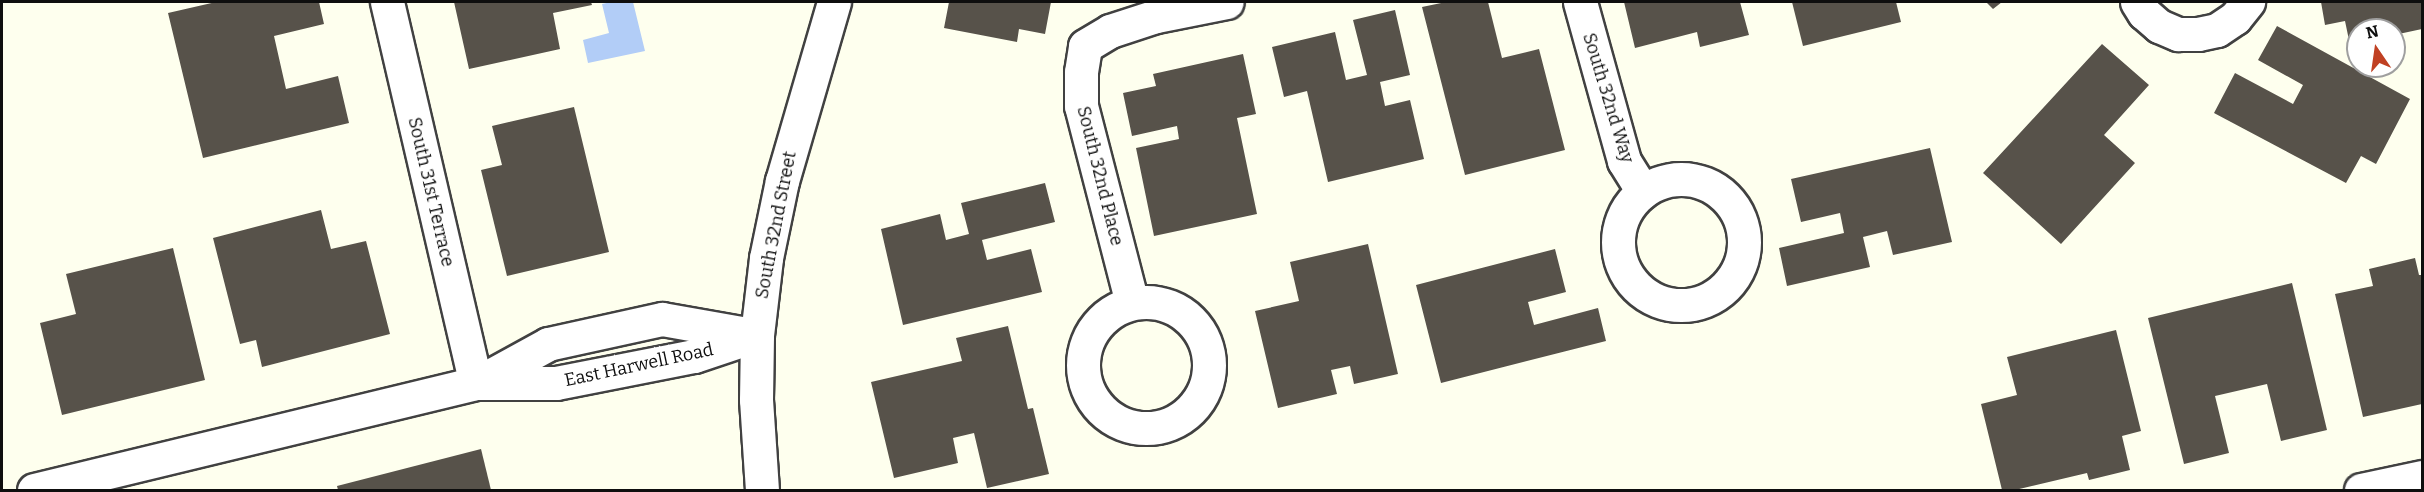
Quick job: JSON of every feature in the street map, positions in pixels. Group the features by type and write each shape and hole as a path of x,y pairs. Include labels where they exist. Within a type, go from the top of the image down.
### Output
{"street":[{"name":"South 31st Terrace","path":"387,2 476,383"},
{"name":"South 32nd Street","path":"762,490 756,400 757,336 766,258 782,181 834,2"},
{"name":"South 32nd Place","path":"1132,303 1081,106 1081,72 1085,46 1110,31 1156,16 1227,2"},
{"name":"South 32nd Way","path":"1580,2 1624,161 1643,191"},
{"path":"2137,2 2144,13 2159,26 2178,34 2198,34 2217,30 2235,18 2248,2"},
{"name":"East Harwell Road","path":"476,383 548,344 662,319 757,336"},
{"path":"587,335 598,374"},
{"name":"East Harwell Road","path":"34,490 476,383 556,382 694,356 757,336"},
{"path":"2361,490 2422,477"}],"water":[{"path":"633,2 645,51 588,63 583,40 609,33 602,4"}],"building":[{"path":"216,2 319,2 324,24 274,36 286,89 338,76 349,123 203,158 168,13"},
{"path":"454,2 591,2 592,5 553,13 560,49 469,69"},
{"path":"949,2 1051,2 1045,34 1019,29 1017,42 944,28"},
{"path":"1446,2 1488,2 1502,58 1539,49 1565,150 1465,175 1422,7"},
{"path":"1624,2 1740,2 1749,35 1700,47 1697,32 1635,48"},
{"path":"1792,2 1896,2 1901,22 1803,46"},
{"path":"1986,2 2002,2 1993,9"},
{"path":"2321,2 2422,2 2422,29 2406,32 2406,18 2346,18 2346,26 2345,21 2325,25"},
{"path":"1395,10 1410,75 1380,82 1385,106 1410,100 1424,159 1328,182 1307,91 1284,97 1272,47 1335,32 1346,80 1367,75 1353,20"},
{"path":"2277,26 2346,64 2346,78 2372,78 2410,99 2376,164 2361,156 2346,183 2214,113 2235,73 2293,104 2303,85 2258,60"},
{"path":"2102,44 2149,85 2104,135 2135,163 2061,244 1983,173"},
{"path":"1243,54 1256,114 1237,118 1257,214 1154,236 1136,148 1179,139 1177,126 1132,136 1123,93 1156,86 1153,74"},
{"path":"574,107 609,252 507,276 481,170 502,165 492,126"},
{"path":"1930,148 1952,242 1893,255 1887,231 1863,237 1870,267 1787,286 1779,248 1844,233 1840,213 1801,222 1791,179"},
{"path":"1045,183 1055,222 982,240 987,260 1031,249 1042,292 903,325 881,229 940,214 946,240 969,234 961,203"},
{"path":"321,210 331,249 366,241 390,334 262,367 256,340 240,344 213,238"},
{"path":"1368,244 1398,374 1354,384 1350,366 1331,370 1337,394 1278,408 1255,311 1299,301 1290,262"},
{"path":"173,248 205,380 62,415 40,323 76,314 66,274"},
{"path":"1555,249 1566,292 1528,302 1534,325 1598,308 1606,341 1441,383 1416,285"},
{"path":"2415,258 2419,275 2422,275 2422,404 2363,417 2335,294 2373,286 2369,269"},
{"path":"2292,283 2327,430 2281,441 2267,384 2215,396 2229,453 2184,464 2148,318"},
{"path":"1008,326 1028,409 1033,408 1049,474 987,488 974,433 953,438 958,463 894,478 871,382 962,361 956,338"},
{"path":"2116,330 2141,431 2122,436 2130,470 2089,480 2087,473 2015,490 2002,490 1981,404 2017,395 2007,357"},
{"path":"481,449 491,490 338,490 337,486"}]}
